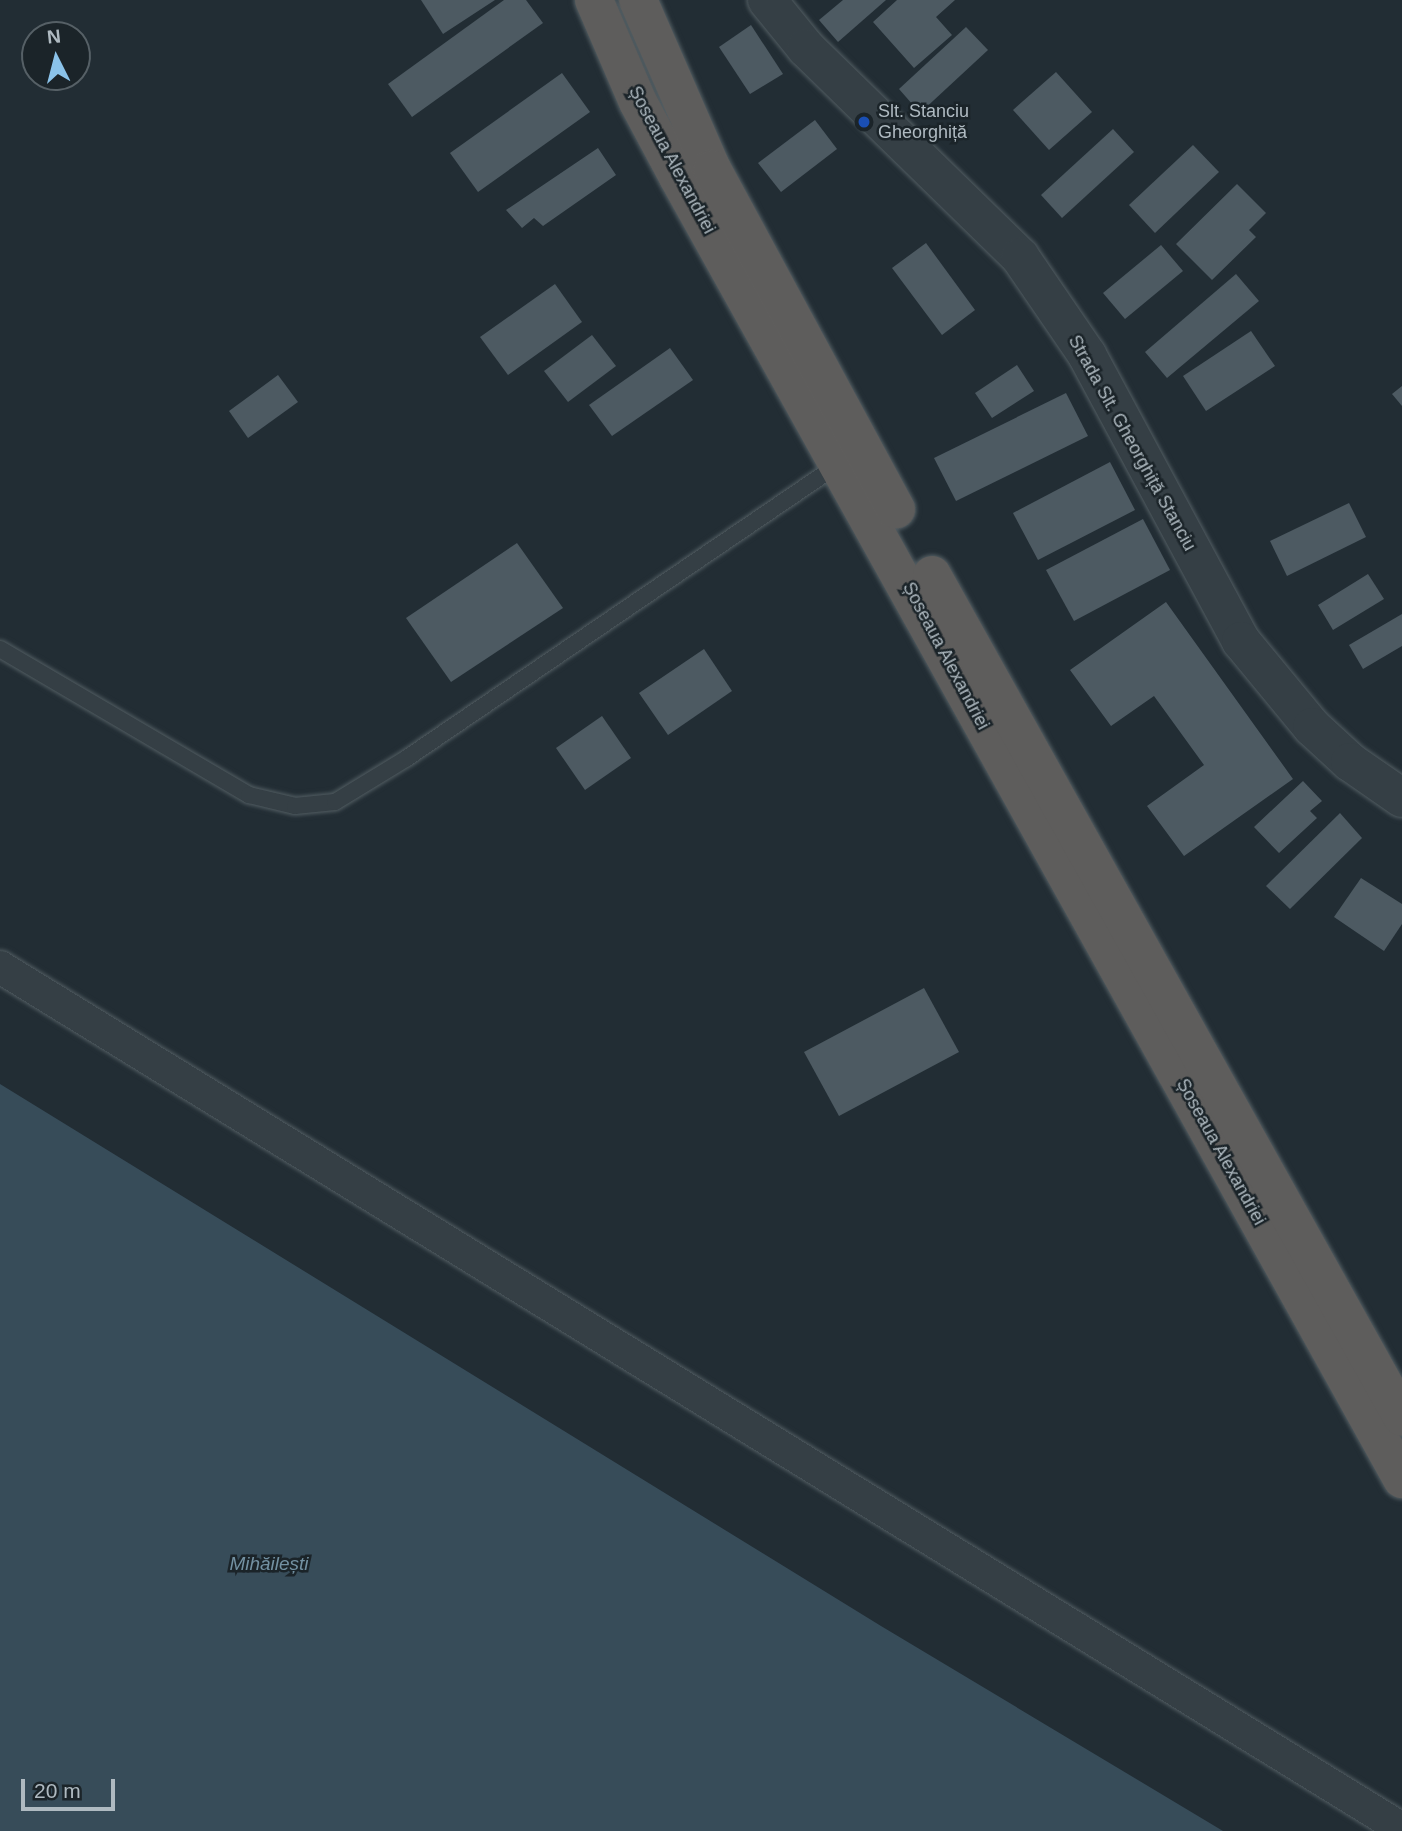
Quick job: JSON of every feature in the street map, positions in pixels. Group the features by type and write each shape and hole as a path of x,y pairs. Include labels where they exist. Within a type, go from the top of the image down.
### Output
{"highway":[{"name":"Șoseaua Alexandriei","path":"594,0 638,102 839,464 1321,1301"},
{"name":"Șoseaua Alexandriei","path":"638,0 712,169 1321,1301"},
{"path":"1321,1301 1402,1417"},
{"path":"1321,1301 1402,1479"}],"street":[{"name":"Strada Slt. Gheorghiță Stanciu","path":"767,0 806,48 1020,257 1087,355 1241,641 1312,727 1350,762 1402,798"},
{"path":"0,967 1402,1829"}],"lane":[{"path":"0,649 249,795 295,806 335,802 407,758 839,464"}],"water":[{"name":"Mihăilești","path":"0,1084 881,1626 1223,1831 0,1831"}],"building":[{"path":"421,0 495,0 443,34"},
{"path":"504,0 526,0 543,23 412,117 388,84"},
{"path":"843,0 886,0 838,42 819,20"},
{"path":"897,0 955,0 936,17 952,35 914,68 873,22"},
{"path":"751,25 783,74 750,94 719,47"},
{"path":"966,27 988,50 920,113 899,89"},
{"path":"1056,72 1092,112 1049,150 1013,110"},
{"path":"562,73 590,112 478,192 450,153"},
{"path":"815,120 837,149 781,192 758,163"},
{"path":"1113,129 1134,152 1062,218 1041,195"},
{"path":"1193,145 1219,172 1155,233 1129,205"},
{"path":"598,148 616,175 543,226 534,218 522,228 506,210"},
{"path":"1237,184 1266,213 1249,230 1256,237 1212,280 1176,244"},
{"path":"926,243 975,310 942,335 892,268"},
{"path":"1161,245 1183,271 1125,319 1103,293"},
{"path":"1236,274 1259,301 1167,378 1145,352"},
{"path":"555,284 582,322 508,375 480,337"},
{"path":"1251,331 1275,366 1206,411 1183,376"},
{"path":"592,335 616,366 568,402 544,371"},
{"path":"670,348 693,380 612,436 589,405"},
{"path":"1017,365 1034,391 992,418 975,393"},
{"path":"278,375 298,402 248,438 229,411"},
{"path":"1402,386 1402,406 1392,394"},
{"path":"1066,393 1088,436 956,501 934,458"},
{"path":"1110,462 1135,510 1038,560 1013,513"},
{"path":"1349,503 1366,537 1287,576 1270,541"},
{"path":"1143,519 1170,570 1074,621 1046,570"},
{"path":"517,543 563,608 451,682 406,618"},
{"path":"1368,574 1384,599 1333,630 1318,605"},
{"path":"1166,602 1293,779 1184,856 1147,806 1204,765 1154,696 1111,726 1070,670"},
{"path":"1402,614 1402,646 1363,669 1349,645"},
{"path":"704,649 732,691 668,735 639,693"},
{"path":"602,716 631,758 585,790 556,748"},
{"path":"1303,781 1322,801 1310,811 1317,818 1279,853 1254,827"},
{"path":"1340,813 1362,838 1290,909 1266,886"},
{"path":"1361,878 1402,904 1402,924 1384,951 1334,917"},
{"path":"924,988 959,1052 839,1116 804,1052"}],"place":[{"name":"Slt. Stanciu Gheorghiță","path":"864,122"}]}
